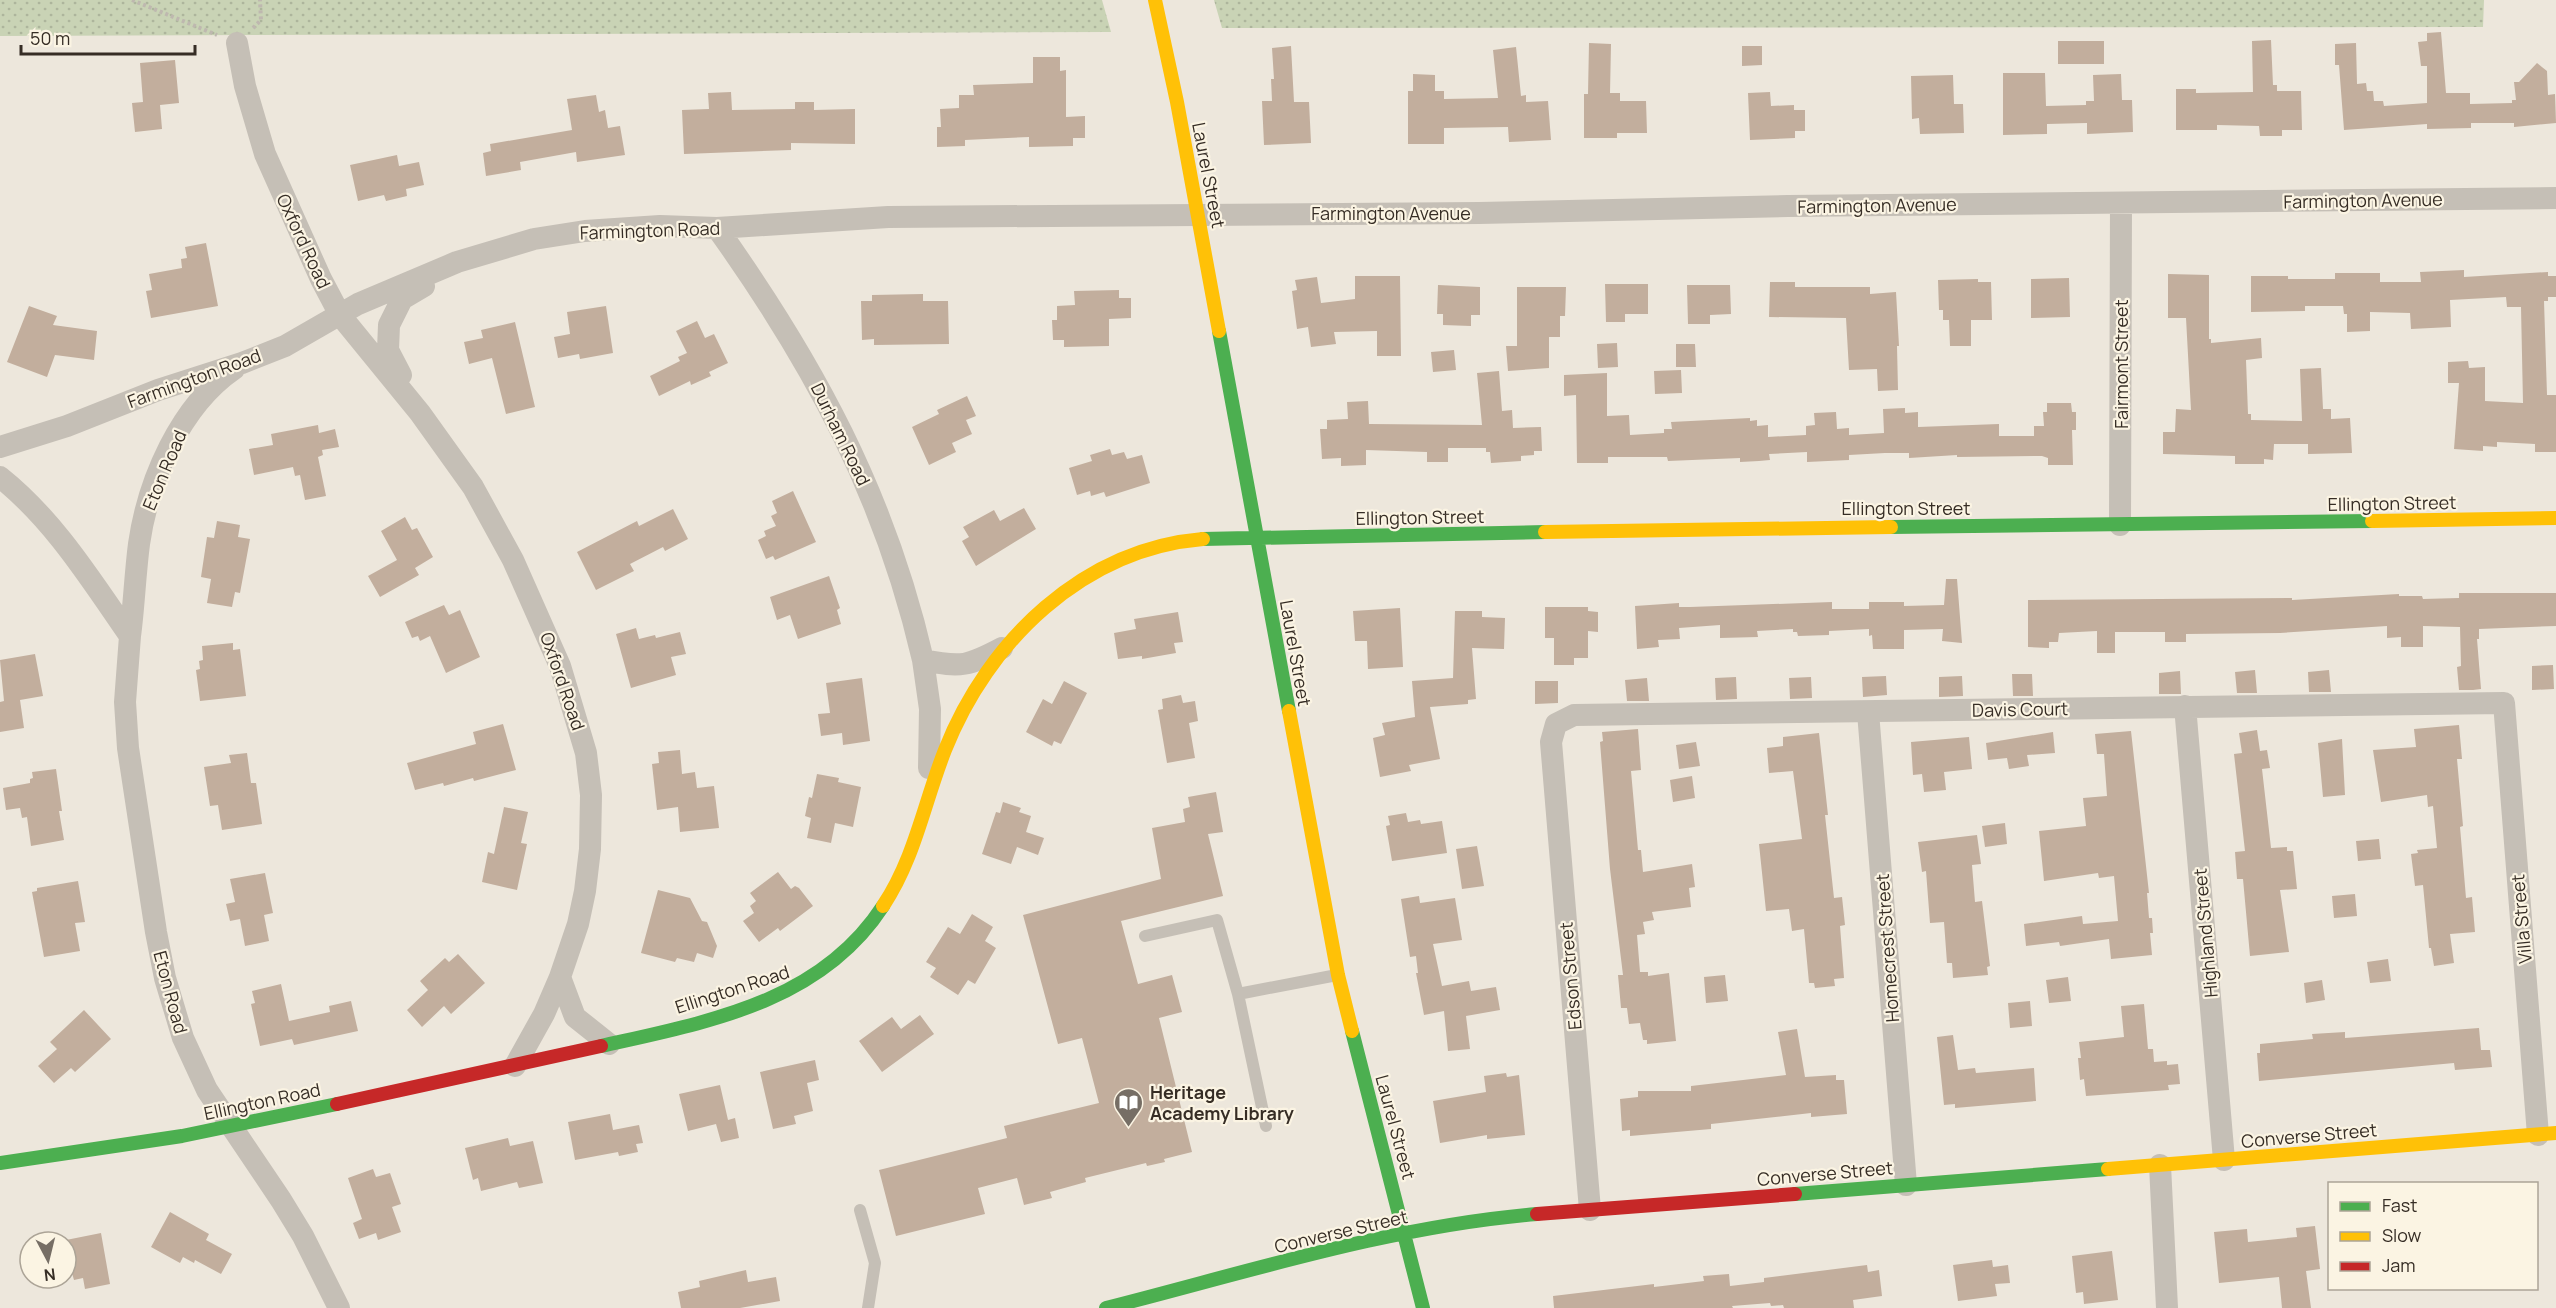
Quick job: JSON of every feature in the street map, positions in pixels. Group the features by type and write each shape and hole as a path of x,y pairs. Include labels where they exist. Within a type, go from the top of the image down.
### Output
{"street":[{"name":"Laurel Street","path":"1155,0 1198,214 1338,975 1423,1308"},
{"name":"Oxford Road","path":"237,43 250,105 265,154 321,279 340,315 420,413 473,487 518,569 560,666 586,753 591,795 590,849 578,924 560,977 544,1014 515,1066"},
{"name":"Farmington Avenue","path":"1198,214 2556,198"},
{"name":"Fairmont Street","path":"2120,525 2121,203"},
{"name":"Farmington Road","path":"0,447 67,426 158,390 242,363 285,346 340,315 417,277 457,262 534,239 585,231 638,227 717,228 888,217 1198,214"},
{"name":"Durham Road","path":"717,228 795,343 840,427 869,491 898,568 911,608 923,660 932,739 924,812"},
{"name":"Oxford Road","path":"420,413 388,350 389,325 402,299 457,262"},
{"name":"Eton Road","path":"242,363 224,375 191,413 168,451 145,514 139,544 125,702 128,748 156,932 165,978 183,1038 195,1067 231,1127 303,1236 339,1308"},
{"path":"0,477 33,506 49,524 130,636"},
{"name":"Ellington Street","path":"1257,537 1829,526 2120,525 2556,518"},
{"name":"Ellington Road","path":"0,1164 231,1127 515,1066 713,1018 793,990 818,976 841,957 862,936 880,910 915,843 934,778 956,728 979,686 1009,644 1041,609 1060,592 1089,573 1117,560 1163,546 1205,538 1257,537"},
{"path":"923,660 961,666 977,661 1009,644"},
{"name":"Davis Court","path":"1551,742 1556,724 1574,715 2504,703"},
{"name":"Villa Street","path":"2504,703 2547,1134"},
{"name":"Highland Street","path":"2185,706 2224,1160"},
{"name":"Homecrest Street","path":"1868,712 1906,1185"},
{"name":"Edson Street","path":"1551,742 1590,1210"},
{"path":"560,977 575,1017 609,1044"},
{"name":"Converse Street","path":"1106,1308 1405,1234 1506,1217 2547,1134"},
{"path":"2160,1165 2167,1308"}],"lane":[{"path":"1145,936 1217,920 1238,994 1266,1126"},
{"path":"1238,994 1338,975"},
{"path":"860,1210 875,1263 867,1308"}],"path":[{"path":"132,0 237,43 261,20 260,0"}],"green space":[{"path":"0,0 1102,0 1111,32 0,36"},
{"path":"1214,0 2484,0 2483,27 1222,28"}],"building":[{"path":"2441,32 2446,93 2470,93 2470,104 2512,103 2512,100 2516,100 2514,82 2519,82 2537,63 2547,71 2548,95 2555,94 2556,123 2514,127 2514,123 2471,123 2471,128 2427,129 2427,124 2344,130 2339,65 2335,65 2335,44 2356,43 2357,84 2366,83 2367,91 2373,91 2374,101 2383,101 2384,106 2427,103 2427,66 2421,66 2418,42 2427,41 2427,33"},
{"path":"2271,40 2273,85 2277,85 2277,91 2301,91 2302,130 2282,130 2282,136 2260,136 2259,126 2217,125 2217,130 2176,130 2176,89 2196,89 2196,93 2253,92 2252,41"},
{"path":"2058,41 2104,41 2104,64 2058,64"},
{"path":"1589,43 1611,44 1610,93 1620,93 1620,101 1646,101 1647,133 1617,133 1617,138 1584,138 1584,94 1588,94"},
{"path":"1291,46 1294,102 1309,102 1311,143 1264,145 1262,101 1272,101 1271,79 1274,79 1272,48"},
{"path":"1742,46 1762,46 1762,65 1742,66"},
{"path":"1516,47 1521,96 1526,95 1526,102 1548,101 1551,140 1509,142 1508,127 1444,128 1444,144 1408,144 1408,91 1413,91 1413,74 1435,75 1435,91 1444,91 1444,99 1498,98 1493,50"},
{"path":"1033,57 1060,57 1060,71 1066,70 1066,117 1085,116 1085,138 1073,138 1073,146 1029,147 1029,137 965,140 965,146 937,147 937,127 941,127 940,109 959,108 959,95 974,95 973,85 1033,83"},
{"path":"175,60 179,103 160,105 162,129 135,132 132,103 143,102 140,63"},
{"path":"2003,73 2045,73 2046,106 2086,105 2086,101 2094,101 2093,75 2121,74 2122,100 2132,100 2133,132 2087,134 2087,123 2047,124 2047,134 2003,135"},
{"path":"1953,75 1954,104 1963,104 1964,133 1920,134 1919,118 1912,119 1911,76"},
{"path":"731,92 732,110 795,109 795,102 814,102 814,110 855,109 855,144 791,143 791,150 684,154 682,110 709,109 708,93"},
{"path":"1770,92 1771,106 1794,105 1794,110 1805,110 1805,131 1795,131 1795,138 1750,140 1748,93"},
{"path":"596,95 599,112 605,110 608,128 620,126 625,155 577,162 576,152 520,162 521,170 486,176 483,153 491,151 490,144 572,130 567,99"},
{"path":"397,155 399,166 419,162 424,185 406,189 407,196 386,201 384,195 358,201 350,165"},
{"path":"206,243 218,306 151,318 146,291 152,290 149,274 182,268 181,259 187,258 185,247"},
{"path":"2464,270 2464,277 2548,272 2548,276 2556,276 2556,297 2548,297 2548,301 2544,301 2547,395 2556,395 2556,452 2535,452 2535,444 2497,442 2497,447 2483,446 2483,451 2454,449 2459,383 2448,383 2448,362 2468,361 2469,368 2485,367 2485,401 2523,403 2521,307 2507,307 2506,297 2450,300 2451,327 2411,329 2410,313 2370,312 2370,331 2347,332 2347,314 2344,314 2343,306 2305,306 2305,311 2251,312 2251,276 2335,279 2335,273 2380,273 2380,282 2421,282 2420,272"},
{"path":"2168,274 2209,275 2209,339 2211,343 2261,338 2262,358 2246,360 2248,414 2251,414 2251,420 2302,421 2300,369 2321,368 2323,409 2331,409 2331,419 2350,418 2352,453 2308,454 2308,444 2274,444 2273,460 2264,459 2264,464 2235,464 2235,456 2163,454 2163,432 2175,432 2176,409 2191,410 2186,318 2168,318"},
{"path":"1355,276 1400,276 1401,356 1377,356 1377,331 1334,332 1336,344 1311,347 1308,327 1297,329 1292,291 1297,290 1295,280 1317,277 1321,303 1355,299"},
{"path":"2069,278 2070,317 2031,318 2031,279"},
{"path":"1978,279 1978,282 1991,282 1992,320 1971,320 1971,346 1950,346 1949,320 1943,320 1943,310 1939,310 1938,280"},
{"path":"1770,282 1795,282 1795,287 1870,287 1870,294 1896,292 1899,346 1897,346 1898,390 1878,391 1877,369 1849,370 1846,318 1769,317"},
{"path":"1605,284 1648,284 1648,314 1625,314 1625,322 1606,322"},
{"path":"1438,285 1480,287 1480,315 1471,315 1471,326 1443,325 1443,314 1437,314"},
{"path":"1687,285 1730,285 1731,314 1710,315 1710,324 1688,324"},
{"path":"1517,287 1566,287 1565,316 1560,316 1560,337 1549,337 1549,368 1508,371 1506,346 1517,346"},
{"path":"1119,290 1119,298 1131,298 1131,318 1109,319 1109,346 1064,347 1064,340 1053,340 1052,320 1057,320 1057,306 1075,305 1074,291"},
{"path":"923,294 923,301 948,301 949,344 874,345 874,339 862,340 861,301 872,301 872,295"},
{"path":"29,306 57,316 53,325 97,331 94,360 55,355 47,377 7,362"},
{"path":"606,306 613,353 580,359 579,354 558,358 554,337 570,334 567,312"},
{"path":"697,321 705,338 714,334 728,363 709,372 711,376 691,385 690,381 659,396 650,376 680,361 678,357 687,353 676,331"},
{"path":"515,322 535,407 506,414 492,358 469,364 464,342 483,338 481,330"},
{"path":"1617,343 1618,367 1598,368 1597,344"},
{"path":"1676,344 1695,344 1696,367 1676,367"},
{"path":"1454,350 1456,370 1433,372 1431,352"},
{"path":"1681,370 1682,393 1655,394 1654,371"},
{"path":"1499,371 1502,411 1512,410 1513,428 1541,427 1542,451 1534,451 1534,455 1521,456 1521,461 1491,463 1490,452 1486,452 1486,448 1448,448 1448,462 1427,462 1427,452 1366,450 1366,465 1341,466 1341,458 1322,459 1320,429 1327,429 1327,420 1348,419 1347,402 1368,401 1369,424 1482,425 1477,373"},
{"path":"1607,373 1607,416 1629,415 1630,435 1664,433 1664,429 1672,429 1671,422 1750,418 1750,421 1757,420 1757,426 1768,425 1768,437 1806,435 1806,426 1815,425 1814,413 1836,412 1837,429 1849,428 1849,435 1884,433 1883,409 1905,408 1905,413 1918,412 1918,427 1999,424 1999,436 2034,436 2034,426 2044,426 2043,412 2047,412 2047,403 2071,403 2072,412 2076,412 2076,430 2072,430 2073,465 2048,465 2048,458 2042,456 1957,457 1957,455 1909,458 1909,453 1849,455 1849,460 1807,462 1807,452 1769,454 1770,460 1740,462 1740,458 1668,461 1667,457 1608,457 1608,463 1577,463 1576,395 1564,396 1564,375"},
{"path":"967,396 976,416 966,420 972,434 952,443 956,452 929,465 912,427 939,414 937,410"},
{"path":"318,425 319,433 335,429 339,447 322,450 323,455 318,457 326,496 305,500 300,475 295,476 293,467 254,475 249,449 273,445 271,434"},
{"path":"1110,449 1112,455 1124,452 1127,459 1142,455 1150,483 1106,497 1104,492 1091,496 1090,491 1077,495 1069,468 1092,461 1090,455"},
{"path":"793,491 816,542 775,560 773,556 766,559 758,540 766,536 764,531 776,526 771,516 777,513 772,501"},
{"path":"1024,508 1036,529 976,566 962,541 969,537 963,527 994,510 1000,521"},
{"path":"673,509 688,539 665,551 663,547 630,564 634,571 596,590 577,552 637,521 639,526"},
{"path":"405,517 412,530 417,528 433,557 415,568 419,575 380,597 368,576 397,560 381,531"},
{"path":"217,521 240,525 238,537 250,539 240,593 235,592 232,607 207,603 211,579 201,577 207,537 214,538"},
{"path":"829,576 840,608 837,610 841,624 798,639 790,615 777,620 770,597"},
{"path":"1946,579 1957,579 1962,643 1942,641 1943,629 1904,630 1904,649 1873,649 1869,629 1829,631 1829,635 1798,636 1793,629 1757,631 1758,637 1720,638 1720,625 1679,628 1680,639 1658,640 1659,647 1637,649 1635,606 1679,603 1679,607 1690,607 1832,602 1832,609 1869,609 1869,602 1904,602 1904,606 1944,605"},
{"path":"2459,593 2556,593 2556,626 2479,629 2479,639 2477,639 2481,689 2473,690 2459,690 2457,667 2461,666 2460,627 2423,626 2423,647 2401,647 2401,637 2387,638 2387,626 2280,633 2186,634 2186,642 2165,642 2165,632 2115,632 2115,653 2097,653 2097,631 2059,633 2058,642 2049,642 2049,648 2028,647 2028,600 2292,598 2292,600 2399,594 2399,596 2422,596 2423,599 2459,598"},
{"path":"444,605 449,615 460,610 480,657 446,673 430,636 420,641 418,636 412,638 405,622"},
{"path":"1545,607 1588,607 1588,611 1598,612 1598,632 1588,631 1588,658 1574,658 1574,665 1554,665 1554,638 1545,638"},
{"path":"1400,608 1403,667 1368,669 1367,641 1355,641 1353,611"},
{"path":"1455,611 1482,611 1482,617 1505,618 1504,649 1472,648 1476,699 1468,700 1468,704 1430,707 1440,759 1409,765 1411,771 1380,777 1373,738 1385,735 1382,723 1415,717 1412,681 1453,678"},
{"path":"1178,612 1183,642 1174,643 1176,653 1142,659 1142,656 1118,659 1114,633 1136,629 1134,619"},
{"path":"636,628 639,639 655,635 656,638 680,632 686,654 671,657 676,675 631,688 616,634"},
{"path":"233,643 233,650 240,649 246,696 200,701 196,670 200,669 199,661 203,660 202,646"},
{"path":"35,654 43,696 20,700 24,728 0,732 0,702 4,701 0,660"},
{"path":"2553,665 2554,689 2532,690 2532,666"},
{"path":"2255,670 2257,693 2237,693 2235,672"},
{"path":"2329,670 2331,692 2309,692 2308,672"},
{"path":"2180,671 2181,694 2159,694 2159,673"},
{"path":"2012,674 2032,674 2033,696 2013,696"},
{"path":"1886,676 1887,695 1863,697 1862,677"},
{"path":"1962,676 1963,696 1939,697 1939,677"},
{"path":"1736,677 1737,699 1716,700 1715,678"},
{"path":"1811,677 1812,698 1790,699 1789,678"},
{"path":"862,678 870,741 843,745 842,733 821,736 818,714 830,713 826,683"},
{"path":"1647,678 1649,701 1627,701 1625,680"},
{"path":"1064,681 1087,693 1061,744 1054,741 1052,746 1026,732 1043,699 1052,704"},
{"path":"1535,681 1558,681 1558,703 1535,704"},
{"path":"1181,695 1183,703 1195,701 1198,721 1189,723 1195,758 1167,763 1158,710 1163,709 1162,699"},
{"path":"503,724 516,770 474,781 473,778 444,786 443,783 415,790 407,763 476,744 473,732"},
{"path":"2459,725 2462,759 2457,759 2463,826 2460,827 2466,898 2472,897 2475,932 2450,934 2454,963 2434,966 2431,948 2429,948 2423,885 2415,886 2411,854 2418,853 2417,850 2437,848 2433,806 2428,807 2427,795 2381,802 2373,750 2416,747 2414,729"},
{"path":"1638,729 1641,770 1631,771 1638,850 1641,850 1643,872 1692,864 1695,887 1689,888 1691,907 1652,912 1654,920 1643,922 1645,934 1637,935 1640,972 1648,972 1648,976 1669,973 1676,1041 1647,1044 1647,1040 1643,1040 1640,1023 1629,1024 1627,1008 1621,1008 1618,975 1623,975 1610,869 1600,742 1603,741 1602,732"},
{"path":"2257,730 2260,751 2267,750 2270,768 2262,769 2271,848 2287,847 2287,851 2293,851 2297,889 2280,890 2289,952 2250,956 2243,879 2237,879 2235,852 2245,851 2234,754 2242,753 2239,733"},
{"path":"2131,731 2149,893 2147,893 2149,918 2152,918 2153,933 2150,933 2152,955 2111,959 2109,939 2060,946 2059,942 2026,946 2024,924 2082,916 2083,924 2118,921 2114,876 2099,878 2098,873 2044,881 2039,831 2086,826 2083,798 2107,796 2104,754 2097,754 2095,734"},
{"path":"2053,732 2055,753 2027,755 2029,766 2009,769 2007,758 1988,760 1986,743"},
{"path":"1819,733 1834,898 1842,897 1845,925 1840,926 1844,978 1834,979 1835,986 1815,988 1814,983 1809,983 1804,929 1792,931 1789,909 1766,911 1759,844 1802,839 1793,771 1769,773 1767,748 1783,746 1783,737"},
{"path":"1969,737 1972,769 1944,772 1946,790 1924,792 1922,774 1913,775 1911,742"},
{"path":"2342,739 2345,795 2323,797 2318,743"},
{"path":"1696,742 1700,766 1679,769 1676,745"},
{"path":"680,750 682,774 695,772 697,788 714,786 719,828 680,832 678,807 657,810 652,764 659,763 658,752"},
{"path":"247,753 251,783 256,783 262,824 222,830 218,805 210,806 204,767 231,763 229,755"},
{"path":"56,769 64,840 31,846 27,817 22,818 20,808 6,810 3,788 30,783 30,779 33,778 32,772"},
{"path":"817,774 839,778 838,782 861,787 853,827 835,823 831,843 807,838 811,818 805,816"},
{"path":"1692,776 1695,798 1673,802 1670,780"},
{"path":"1216,792 1223,832 1208,834 1223,896 1121,921 1138,984 1172,975 1182,1012 1159,1018 1192,1152 1164,1159 1165,1162 1147,1166 1146,1163 1085,1178 1086,1182 1050,1192 1052,1198 1024,1205 1017,1178 978,1188 985,1214 896,1236 879,1170 1007,1138 1004,1126 1099,1103 1082,1038 1058,1044 1023,915 1161,879 1152,828 1185,822 1183,809 1190,807 1188,797"},
{"path":"1003,802 1021,808 1019,812 1031,816 1026,832 1044,838 1038,855 1017,847 1011,864 982,854 996,812 1000,813"},
{"path":"504,807 528,812 521,843 527,844 517,890 482,882 488,852 494,854"},
{"path":"1406,813 1408,822 1420,820 1421,824 1442,821 1447,853 1392,861 1386,826 1390,825 1388,816"},
{"path":"2005,823 2007,844 1985,847 1982,826"},
{"path":"1977,835 1981,864 1972,865 1975,902 1982,901 1990,966 1987,967 1988,975 1953,978 1952,963 1947,963 1944,922 1930,923 1926,871 1922,872 1918,842"},
{"path":"2379,839 2381,859 2358,861 2356,841"},
{"path":"1477,846 1484,886 1462,889 1456,849"},
{"path":"778,872 791,889 795,886 799,888 813,906 780,931 778,928 759,942 743,921 754,913 750,906 756,901 750,893"},
{"path":"265,873 273,913 264,915 269,941 245,946 240,919 230,921 226,904 235,902 230,879"},
{"path":"78,881 85,922 75,923 80,951 44,957 32,892 37,891 37,888"},
{"path":"658,890 690,898 702,921 707,922 717,946 713,958 697,953 694,962 677,958 675,962 641,953"},
{"path":"2355,894 2357,916 2334,918 2332,896"},
{"path":"1419,896 1420,903 1455,898 1462,940 1433,944 1442,986 1469,981 1471,991 1496,987 1500,1010 1466,1016 1470,1049 1448,1051 1444,1011 1424,1015 1416,973 1418,973 1416,956 1410,957 1401,899"},
{"path":"972,914 993,927 985,941 996,948 975,984 968,980 958,995 930,977 936,968 926,962 948,927 960,934"},
{"path":"458,954 485,983 451,1014 444,1006 422,1027 407,1010 428,990 420,981 445,958 449,962"},
{"path":"2388,959 2391,981 2370,983 2367,962"},
{"path":"1725,975 1728,1001 1706,1003 1704,977"},
{"path":"2068,977 2071,1001 2049,1003 2046,980"},
{"path":"2322,980 2325,1000 2306,1003 2304,983"},
{"path":"281,984 289,1021 330,1012 329,1006 351,1001 358,1031 294,1045 292,1039 260,1046 251,1004 255,1003 252,991"},
{"path":"2030,1001 2032,1026 2010,1028 2008,1003"},
{"path":"2144,1004 2148,1049 2153,1049 2154,1062 2167,1061 2167,1065 2178,1064 2180,1084 2168,1085 2169,1090 2086,1096 2084,1079 2080,1080 2079,1042 2124,1037 2121,1006"},
{"path":"84,1010 111,1039 75,1072 71,1068 54,1083 38,1066 57,1049 50,1042"},
{"path":"920,1015 934,1034 882,1072 859,1041 892,1017 901,1029"},
{"path":"2479,1028 2481,1050 2490,1050 2492,1067 2455,1070 2454,1063 2259,1081 2257,1053 2260,1053 2260,1044 2313,1039 2312,1034 2345,1032 2345,1038"},
{"path":"1797,1029 1805,1077 1836,1075 1836,1080 1844,1080 1847,1114 1811,1117 1811,1113 1711,1124 1711,1129 1630,1136 1630,1130 1622,1131 1620,1099 1638,1097 1638,1091 1691,1091 1691,1086 1786,1075 1778,1032"},
{"path":"1953,1035 1958,1070 1975,1068 1976,1073 2034,1068 2036,1101 1955,1108 1955,1104 1944,1105 1937,1037"},
{"path":"815,1060 819,1080 807,1083 813,1111 794,1116 796,1124 773,1129 760,1072"},
{"path":"1506,1073 1507,1077 1519,1075 1525,1135 1487,1139 1487,1135 1440,1143 1433,1101 1486,1092 1484,1076"},
{"path":"720,1085 728,1120 735,1118 739,1138 721,1142 716,1124 688,1131 679,1094"},
{"path":"610,1114 613,1130 639,1125 643,1143 636,1144 638,1152 619,1156 618,1152 575,1160 568,1122"},
{"path":"508,1138 510,1146 533,1141 543,1183 519,1188 517,1182 481,1191 478,1178 473,1180 465,1148"},
{"path":"373,1169 376,1177 390,1173 401,1204 392,1207 401,1232 378,1240 376,1233 359,1239 353,1223 362,1219 348,1178"},
{"path":"170,1212 209,1234 206,1240 232,1254 221,1274 195,1260 194,1263 183,1257 180,1263 151,1247"},
{"path":"2315,1226 2320,1269 2306,1271 2311,1308 2282,1308 2279,1277 2219,1283 2214,1232 2247,1229 2248,1242 2297,1237 2296,1228"},
{"path":"101,1233 110,1284 85,1289 83,1278 78,1279 78,1238"},
{"path":"2112,1251 2118,1300 2084,1304 2083,1292 2076,1293 2072,1256"},
{"path":"1992,1260 1993,1267 2008,1265 2010,1283 1995,1284 1997,1296 1958,1301 1953,1265"},
{"path":"1867,1265 1868,1272 1879,1270 1882,1296 1853,1300 1854,1308 1784,1308 1783,1305 1771,1306 1770,1303 1732,1306 1733,1308 1554,1308 1553,1296 1654,1284 1654,1287 1704,1281 1703,1276 1729,1274 1730,1286 1764,1282 1764,1278"},
{"path":"746,1270 748,1282 776,1277 780,1301 740,1308 681,1308 678,1292 700,1287 699,1281"}],"traffic: fast":[{"path":"1219,331 1289,711"},
{"path":"1891,527 2372,521"},
{"path":"1203,539 1545,532"},
{"path":"601,1046 720,1017 794,987 827,965 857,939 883,906"},
{"path":"1352,1031 1423,1308"},
{"path":"0,1163 182,1136 337,1104"},
{"path":"1795,1194 2108,1169"},
{"path":"1106,1308 1374,1240 1482,1220 1537,1214"}],"traffic: slow":[{"path":"1155,0 1177,102 1219,331"},
{"path":"2372,521 2556,518"},
{"path":"1545,532 1891,527"},
{"path":"883,906 911,850 945,750 964,710 987,672 1014,638 1045,607 1080,581 1118,561 1159,546 1203,539"},
{"path":"1289,711 1338,975 1352,1031"},
{"path":"2108,1169 2556,1133"}],"traffic: jam":[{"path":"337,1104 601,1046"},
{"path":"1537,1214 1795,1194"}],"place":[{"name":"Heritage Academy Library","path":"1129,1128"}]}
